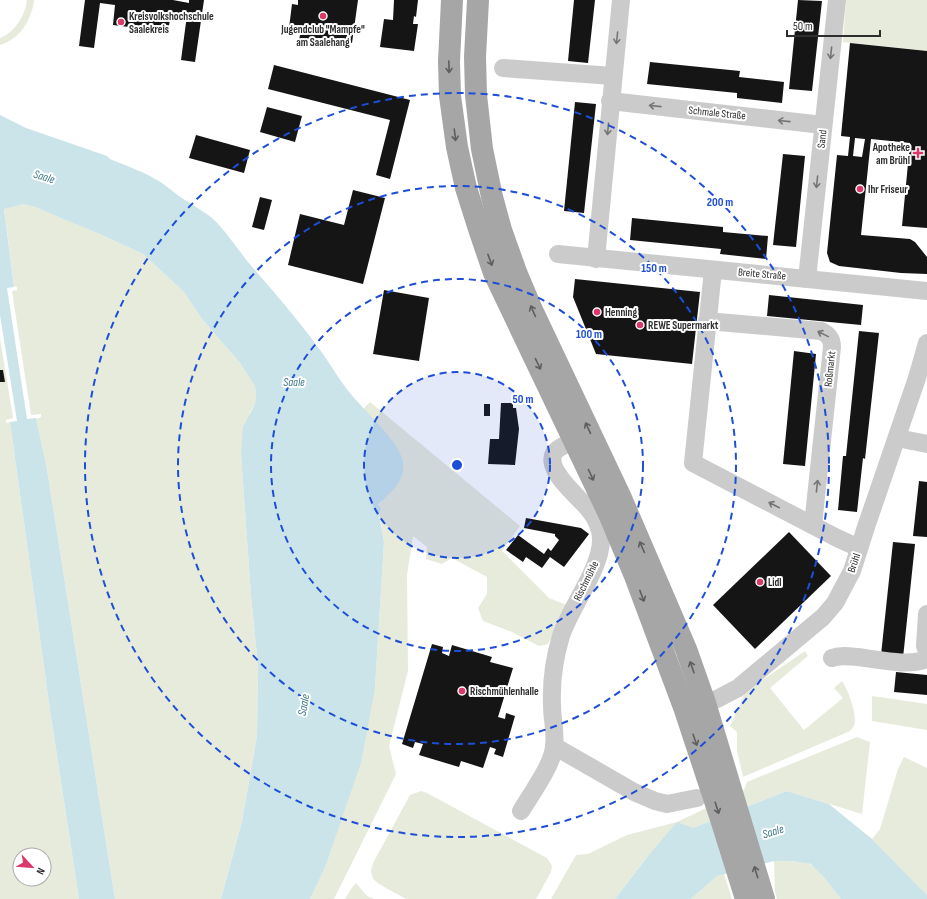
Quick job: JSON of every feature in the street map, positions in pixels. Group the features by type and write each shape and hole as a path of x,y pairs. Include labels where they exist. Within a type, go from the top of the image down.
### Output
{"main road":[{"path":"452,0 449,62 450,96 457,147 466,188 494,273 618,534 695,706 714,768 758,898"},
{"path":"478,0 475,38 476,95 482,149 492,197 501,230 532,310 621,498 686,649 695,706"}],"street":[{"path":"596,259 610,101 621,0"},
{"name":"Sand","path":"806,279 837,0"},
{"path":"502,68 613,76"},
{"name":"Schmale Straße","path":"610,101 823,125"},
{"name":"Breite Straße","path":"558,254 927,291"},
{"path":"713,270 693,463 858,548"},
{"name":"Roßmarkt","path":"707,321 821,331 830,337 832,347 813,525"},
{"name":"Brühl","path":"695,706 738,688 823,617 835,603 845,587 852,571 858,548 897,438 922,379 927,344"},
{"path":"897,438 927,444"},
{"name":"Rischmühle","path":"521,812 553,753 552,704 554,663 564,630 595,565 601,546 599,530 592,512 556,474 552,463 555,452 574,440"},
{"path":"927,614 925,646 927,651"},
{"path":"832,658 842,656 919,663 927,659"},
{"path":"554,746 634,792 655,801 667,804 697,798"}],"shaded area":[{"path":"27,0 34,0 27,22 19,34 0,45 0,38 15,28 22,17"},
{"path":"846,0 927,0 927,51 843,42"},
{"path":"23,204 35,207 65,219 143,254 184,292 202,319 240,363 255,386 255,404 250,412 241,454 251,596 258,666 257,736 242,821 221,899 115,899 47,469 36,419 41,417 41,414 31,415 12,291 17,290 17,287 14,286 4,208"},
{"path":"0,338 13,418 6,420 6,423 10,422 50,710 79,899 0,899"},
{"path":"370,402 520,526 502,551 549,598 569,606 548,644 539,646 512,632 483,621 478,608 487,594 487,577 452,558 442,564 426,559 427,547 413,536 407,575 408,671 389,746 396,774 334,899 310,899 324,870 375,688 384,542 378,505 382,501 379,425 363,409"},
{"path":"805,651 808,656 770,688 804,730 843,698 834,688 842,681 854,709 854,726 850,731 743,777 737,751 737,732 730,726 746,691"},
{"path":"872,696 927,704 927,730 872,721"},
{"path":"857,737 870,742 862,814 787,791 693,828 648,856 615,899 551,899 576,855 588,854 627,835 677,822 744,790 747,782"},
{"path":"904,757 927,768 927,895 872,839 880,829 898,769"},
{"path":"421,791 547,858 552,866 551,872 536,899 406,899 373,879 371,871 373,863 410,795"},
{"path":"774,861 799,862 812,865 824,876 841,899 777,899 775,891"},
{"path":"724,874 732,899 691,899 717,876"},
{"path":"356,883 367,896 374,899 345,899"}],"water":[{"name":"Saale","path":"0,115 26,128 107,156 110,159 156,179 212,218 301,325 356,400 376,421 401,454 403,469 400,481 378,505 381,508 379,514 384,542 375,688 361,763 324,870 310,899 221,899 242,821 257,736 258,666 251,596 241,454 243,427 255,404 255,386 240,363 202,319 184,292 143,254 35,207 23,204 4,209 14,287 7,288 27,419 36,418 47,469 115,899 79,899 50,710 10,422 17,421 0,315"},
{"name":"Saale","path":"787,791 829,804 872,839 927,895 927,899 841,899 824,877 811,864 792,861 774,861 717,876 691,899 615,899 648,856 677,822 693,828"}],"building":[{"path":"85,0 173,0 189,3 189,0 204,0 195,62 181,60 187,15 171,13 168,32 113,25 115,5 100,3 94,48 79,46"},
{"name":"Jugendclub \"Mampfe\" am Saalehang","path":"298,0 358,0 352,43 318,38 317,42 299,40 301,30 289,28 292,4 298,5"},
{"path":"394,0 418,0 416,17 414,16 413,24 418,24 414,51 380,47 384,19 393,20"},
{"path":"574,0 595,0 588,63 568,61"},
{"path":"798,0 822,1 812,91 789,89"},
{"path":"850,43 927,51 927,228 902,226 910,143 871,139 861,235 910,239 915,242 927,257 927,274 901,273 839,266 830,262 827,253 837,155 848,156 850,137 841,136","holes":["855,138 865,139 862,157 853,156"]},
{"path":"650,62 740,71 739,77 784,82 782,103 737,98 737,93 647,84"},
{"path":"274,65 410,100 390,179 376,175 390,120 268,89"},
{"path":"575,102 596,104 584,213 564,211"},
{"path":"267,107 302,116 295,142 260,132"},
{"path":"196,135 250,150 244,173 189,158"},
{"path":"783,154 805,156 796,247 773,245"},
{"path":"353,190 385,198 363,284 288,265 300,214 344,225"},
{"path":"260,197 272,200 264,230 252,227"},
{"path":"632,218 723,227 723,232 768,236 766,259 720,254 721,249 630,240"},
{"name":"REWE Supermarkt","path":"575,279 700,292 692,364 596,354 573,297"},
{"path":"384,290 429,298 419,361 373,354"},
{"path":"769,295 863,305 861,325 767,316"},
{"path":"859,331 879,333 865,459 863,458 857,512 838,510 843,456 846,456"},
{"path":"794,351 816,354 805,466 783,464"},
{"path":"0,370 3,370 5,382 0,382"},
{"path":"501,403 513,403 513,408 516,408 519,429 515,465 488,464 490,439 499,439"},
{"path":"484,404 490,404 490,416 484,416"},
{"path":"919,481 927,482 927,537 913,536"},
{"path":"526,518 581,528 589,534 564,567 550,557 542,568 526,557 523,562 506,550 518,535 544,554 548,548 551,551 559,540 555,534 524,528"},
{"path":"789,532 831,576 755,649 713,605"},
{"path":"893,542 915,544 903,658 881,655"},
{"name":"Rischmühlenhalle","path":"432,644 443,647 442,653 449,656 452,645 492,657 490,662 513,668 498,717 505,719 506,713 515,716 503,757 494,754 496,749 490,747 483,768 461,761 459,767 419,755 423,744 415,742 413,748 402,744"},
{"path":"896,672 927,675 927,695 894,692"}],"place":[{"name":"Jugendclub \"Mampfe\" am Saalehang","path":"323,16"},
{"name":"Kreisvolkshochschule Saalekreis","path":"121,22"},
{"name":"Apotheke am Brühl","path":"918,153"},
{"name":"Ihr Friseur","path":"860,189"},
{"name":"Henning","path":"597,312"},
{"name":"REWE Supermarkt","path":"640,325"},
{"name":"Lidl","path":"760,582"},
{"name":"Rischmühlenhalle","path":"462,691"}]}
